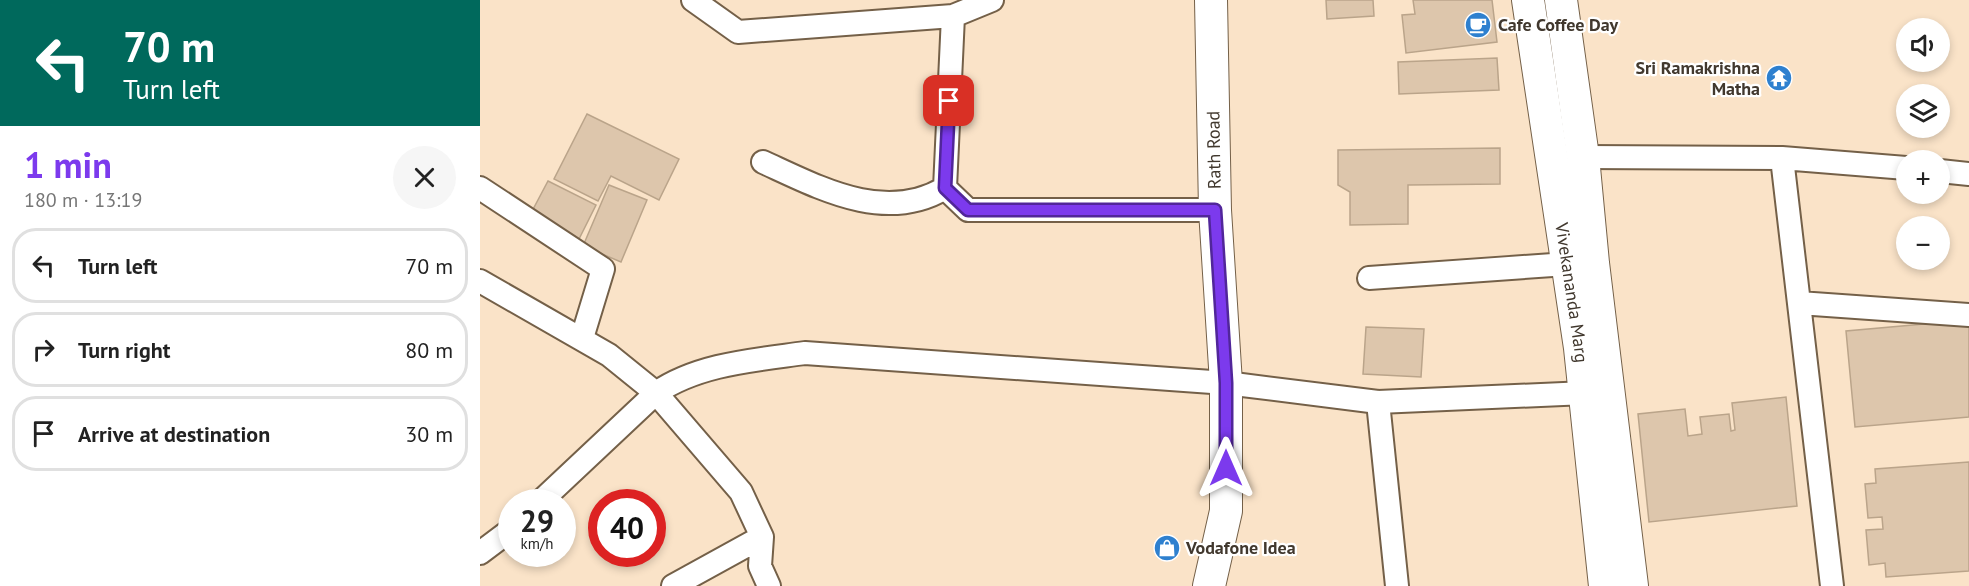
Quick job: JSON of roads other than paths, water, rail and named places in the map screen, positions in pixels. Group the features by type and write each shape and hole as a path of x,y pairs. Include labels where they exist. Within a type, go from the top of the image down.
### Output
{"main road":[{"name":"Rath Road","path":"1209,586 1226,511 1226,383 1215,210 1211,0"},
{"name":"Vivekananda Marg","path":"1528,0 1586,393 1605,586"},
{"name":"Vivekananda Marg","path":"1561,0 1583,157 1593,262 1632,586"}],"street":[{"path":"693,0 738,32 953,16 992,0"},
{"path":"953,16 945,188 968,210 1215,210"},
{"path":"1583,157 1782,158 1896,167"},
{"path":"1782,158 1832,586"},
{"path":"763,162 823,189 882,205 924,198 945,188"},
{"path":"1950,172 1969,174"},
{"path":"480,188 603,269 582,338"},
{"path":"1369,278 1567,264"},
{"path":"480,281 609,354 656,393 741,492 762,537 760,566 769,586"},
{"path":"1799,303 1969,315"},
{"path":"554,489 656,393 675,380 739,362 805,353 1226,383 1378,402 1586,393"},
{"path":"1378,402 1397,586"},
{"path":"673,586 762,537"},
{"path":"480,553 498,540"}],"place":[{"name":"Cafe Coffee Day","path":"1478,25"},
{"name":"Sri Ramakrishna Matha","path":"1779,78"},
{"name":"Vodafone Idea","path":"1167,548"}]}
